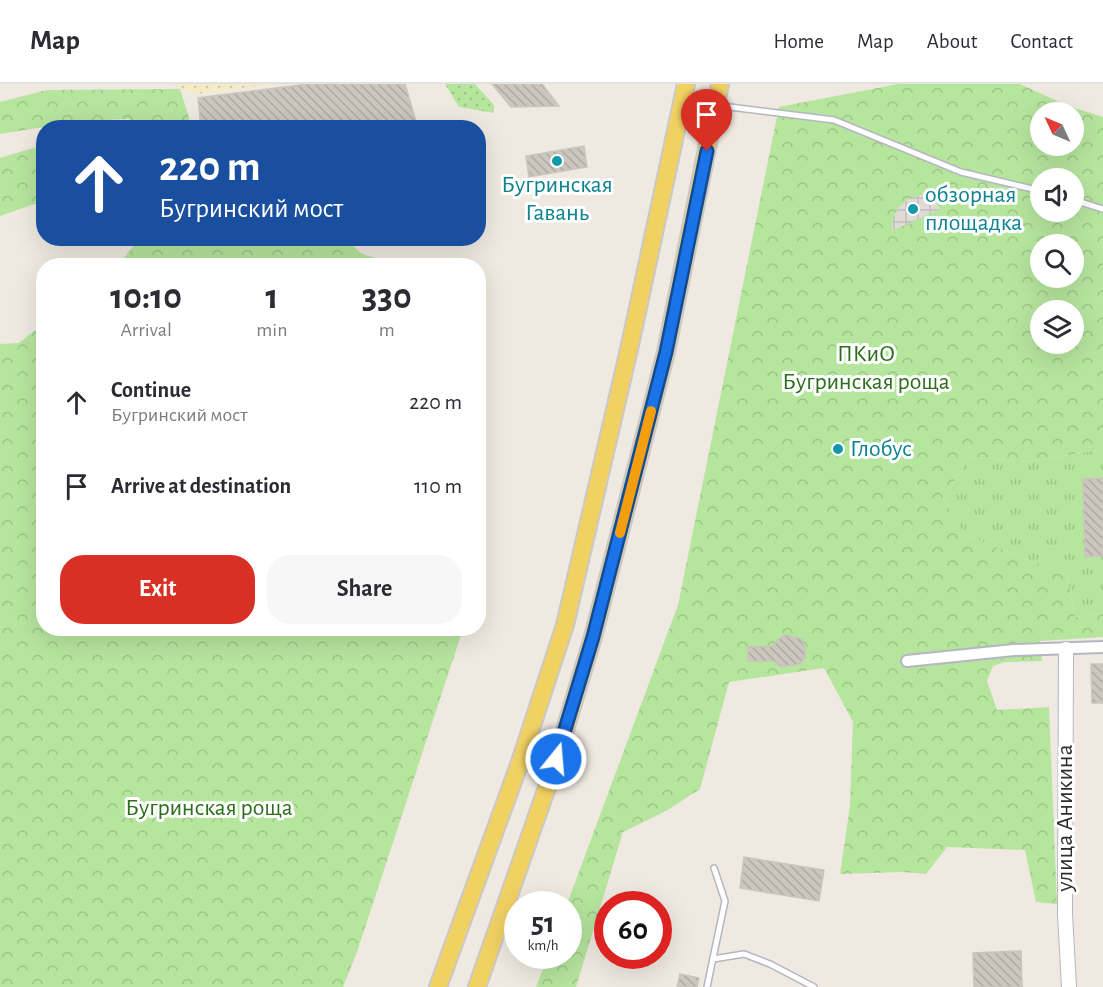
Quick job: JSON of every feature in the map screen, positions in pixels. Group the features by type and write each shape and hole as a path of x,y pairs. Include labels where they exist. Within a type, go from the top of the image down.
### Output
{"main road":[{"path":"438,987 519,765 565,626 630,345 686,84"},
{"path":"477,987 551,776 593,637 666,352 720,84"}],"street":[{"path":"908,661 1014,650 1103,647"},
{"name":"улица Аникина","path":"1066,649 1065,914 1069,987"}],"lane":[{"path":"722,106 834,120 961,172 1030,188"},
{"path":"1084,203 1103,209"},
{"path":"707,987 724,901 714,868"},
{"path":"713,959 744,954 770,964 814,987"}],"green space":[{"path":"445,84 475,84 494,105 494,113 459,107"},
{"name":"ПКиО Бугринская роща","path":"898,84 1020,84 1059,102 1030,102 1030,156 1084,156 1084,111 1103,117 1103,449 1030,462 970,457 943,499 965,535 1067,575 1075,617 1103,614 1103,637 1040,641 1042,661 1004,662 993,666 987,681 997,710 1049,707 1057,904 1036,902 1025,850 947,847 926,874 903,872 840,874 850,806 853,722 824,668 729,682 700,789 666,811 623,832 605,891 594,891 594,928 582,967 582,891 572,891 678,605 779,107"},
{"path":"180,89 190,120 36,120 36,128 0,134 0,102 47,90"},
{"path":"36,147 36,203 0,216 0,158"},
{"path":"133,246 353,246 362,254 375,258 124,258"},
{"name":"Бугринская роща","path":"36,330 36,636 461,636 357,952 343,987 0,987 0,344 19,343"},
{"path":"1103,449 1103,614 1075,617 1067,575 965,535 943,499 970,457 1030,462"},
{"name":"ПКиО Бугринская роща","path":"543,969 581,969 576,987 536,987"}],"sand":[{"path":"171,84 274,84 196,94"}],"shaded area":[{"path":"922,195 932,198 940,209 892,231 893,219 899,207 910,198"}],"building":[{"path":"308,84 405,84 416,120 200,120 198,98"},
{"path":"492,84 542,84 559,106 511,107"},
{"name":"Бугринская Гавань","path":"584,146 587,167 529,177 526,156"},
{"path":"1103,478 1103,556 1085,557 1083,479"},
{"path":"785,635 802,639 805,657 800,664 781,667 774,661 748,661 748,647 774,646 777,640"},
{"path":"1091,664 1103,664 1103,703 1092,703"},
{"path":"744,857 824,870 819,901 740,888"},
{"path":"1021,951 1022,987 974,987 973,953"},
{"path":"680,974 699,978 697,987 677,987"}],"slow traffic":[{"path":"620,533 651,411"}],"place":[{"name":"Бугринская Гавань","path":"557,161"},
{"name":"обзорная площадка","path":"913,209"},
{"name":"Глобус","path":"838,449"}],"route":[{"path":"556,759 593,637 666,352 707,151"}]}
